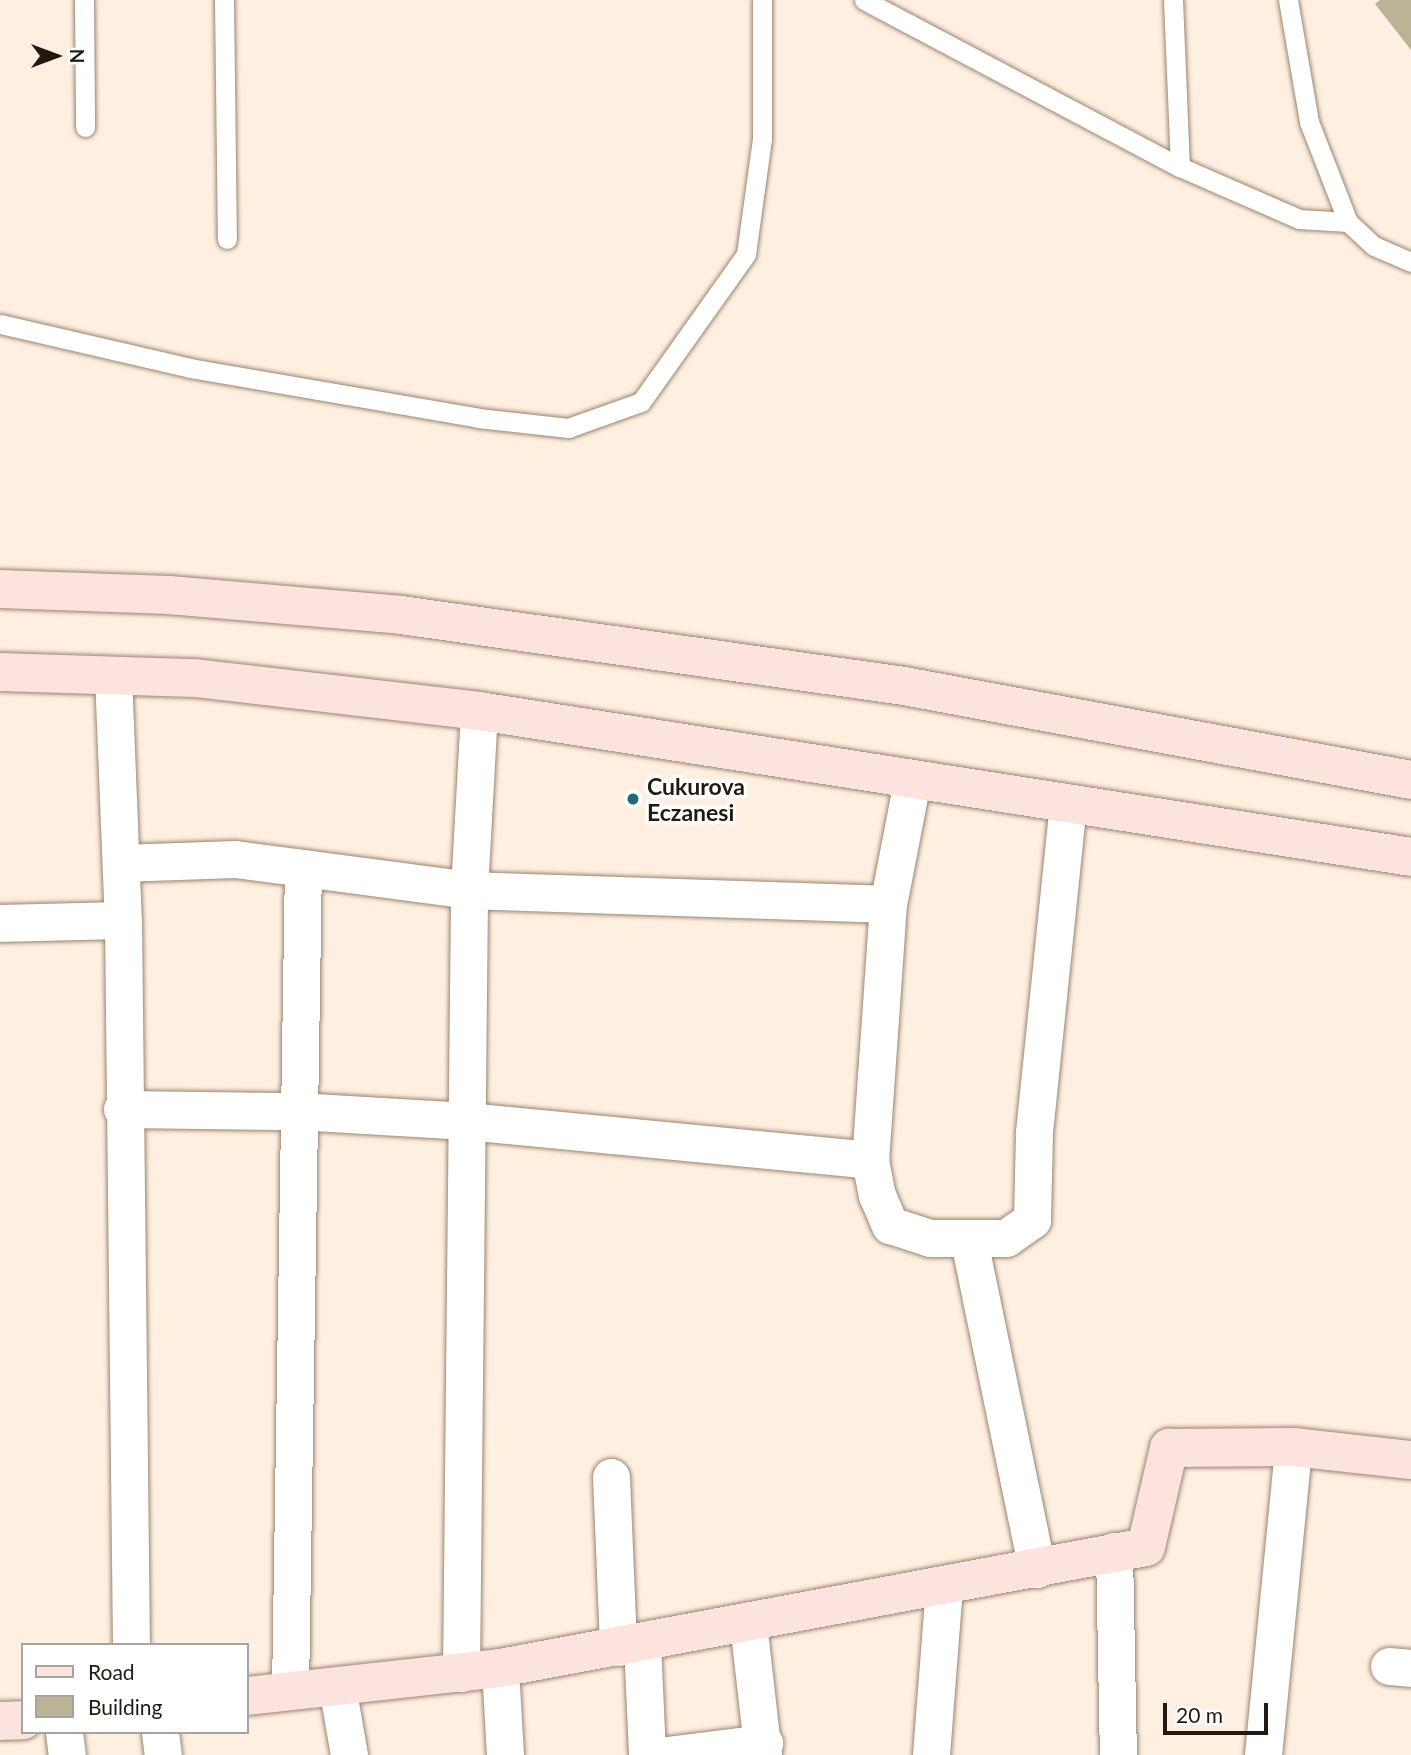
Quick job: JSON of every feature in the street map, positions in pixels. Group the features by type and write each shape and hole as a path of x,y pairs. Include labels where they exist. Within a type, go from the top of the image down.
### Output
{"main road":[{"path":"0,589 169,595 401,615 904,686 1411,780"},
{"path":"0,672 195,678 479,711 912,781 1411,857"},
{"path":"248,1696 500,1668 944,1587 1114,1551 1146,1547 1169,1448 1293,1447 1411,1460"},
{"path":"0,1721 21,1720"}],"street":[{"path":"113,675 123,920 122,1109 131,1643"},
{"path":"461,1672 469,890 479,711"},
{"path":"912,781 888,904 870,1160 877,1195 890,1225 930,1238 969,1241 1006,1238 1032,1220 1034,1132 1068,805"},
{"path":"121,863 235,859 469,890 888,904"},
{"path":"290,1691 297,1111 303,868"},
{"path":"0,923 123,920"},
{"path":"122,1109 297,1111 467,1121 870,1160"},
{"path":"969,1241 1037,1569"},
{"path":"1263,1755 1293,1447"},
{"path":"611,1477 630,1645 648,1755"},
{"path":"1114,1551 1118,1755"},
{"path":"931,1755 944,1587"},
{"path":"667,1755 764,1749 748,1623"},
{"path":"500,1668 505,1755"},
{"path":"337,1686 349,1755"},
{"path":"64,1734 67,1755"},
{"path":"160,1734 163,1755"}],"lane":[{"path":"84,0 85,127"},
{"path":"224,0 227,239"},
{"path":"0,324 190,368 478,418 568,428 641,402 746,254 762,139 762,0"},
{"path":"864,0 1180,166 1299,219 1349,222"},
{"path":"1173,0 1180,166"},
{"path":"1288,0 1309,121 1349,222 1374,246 1411,262"}],"building":[{"path":"1380,0 1411,0 1411,50 1375,4"}],"place":[{"name":"Cukurova Eczanesi","path":"633,799"}]}
